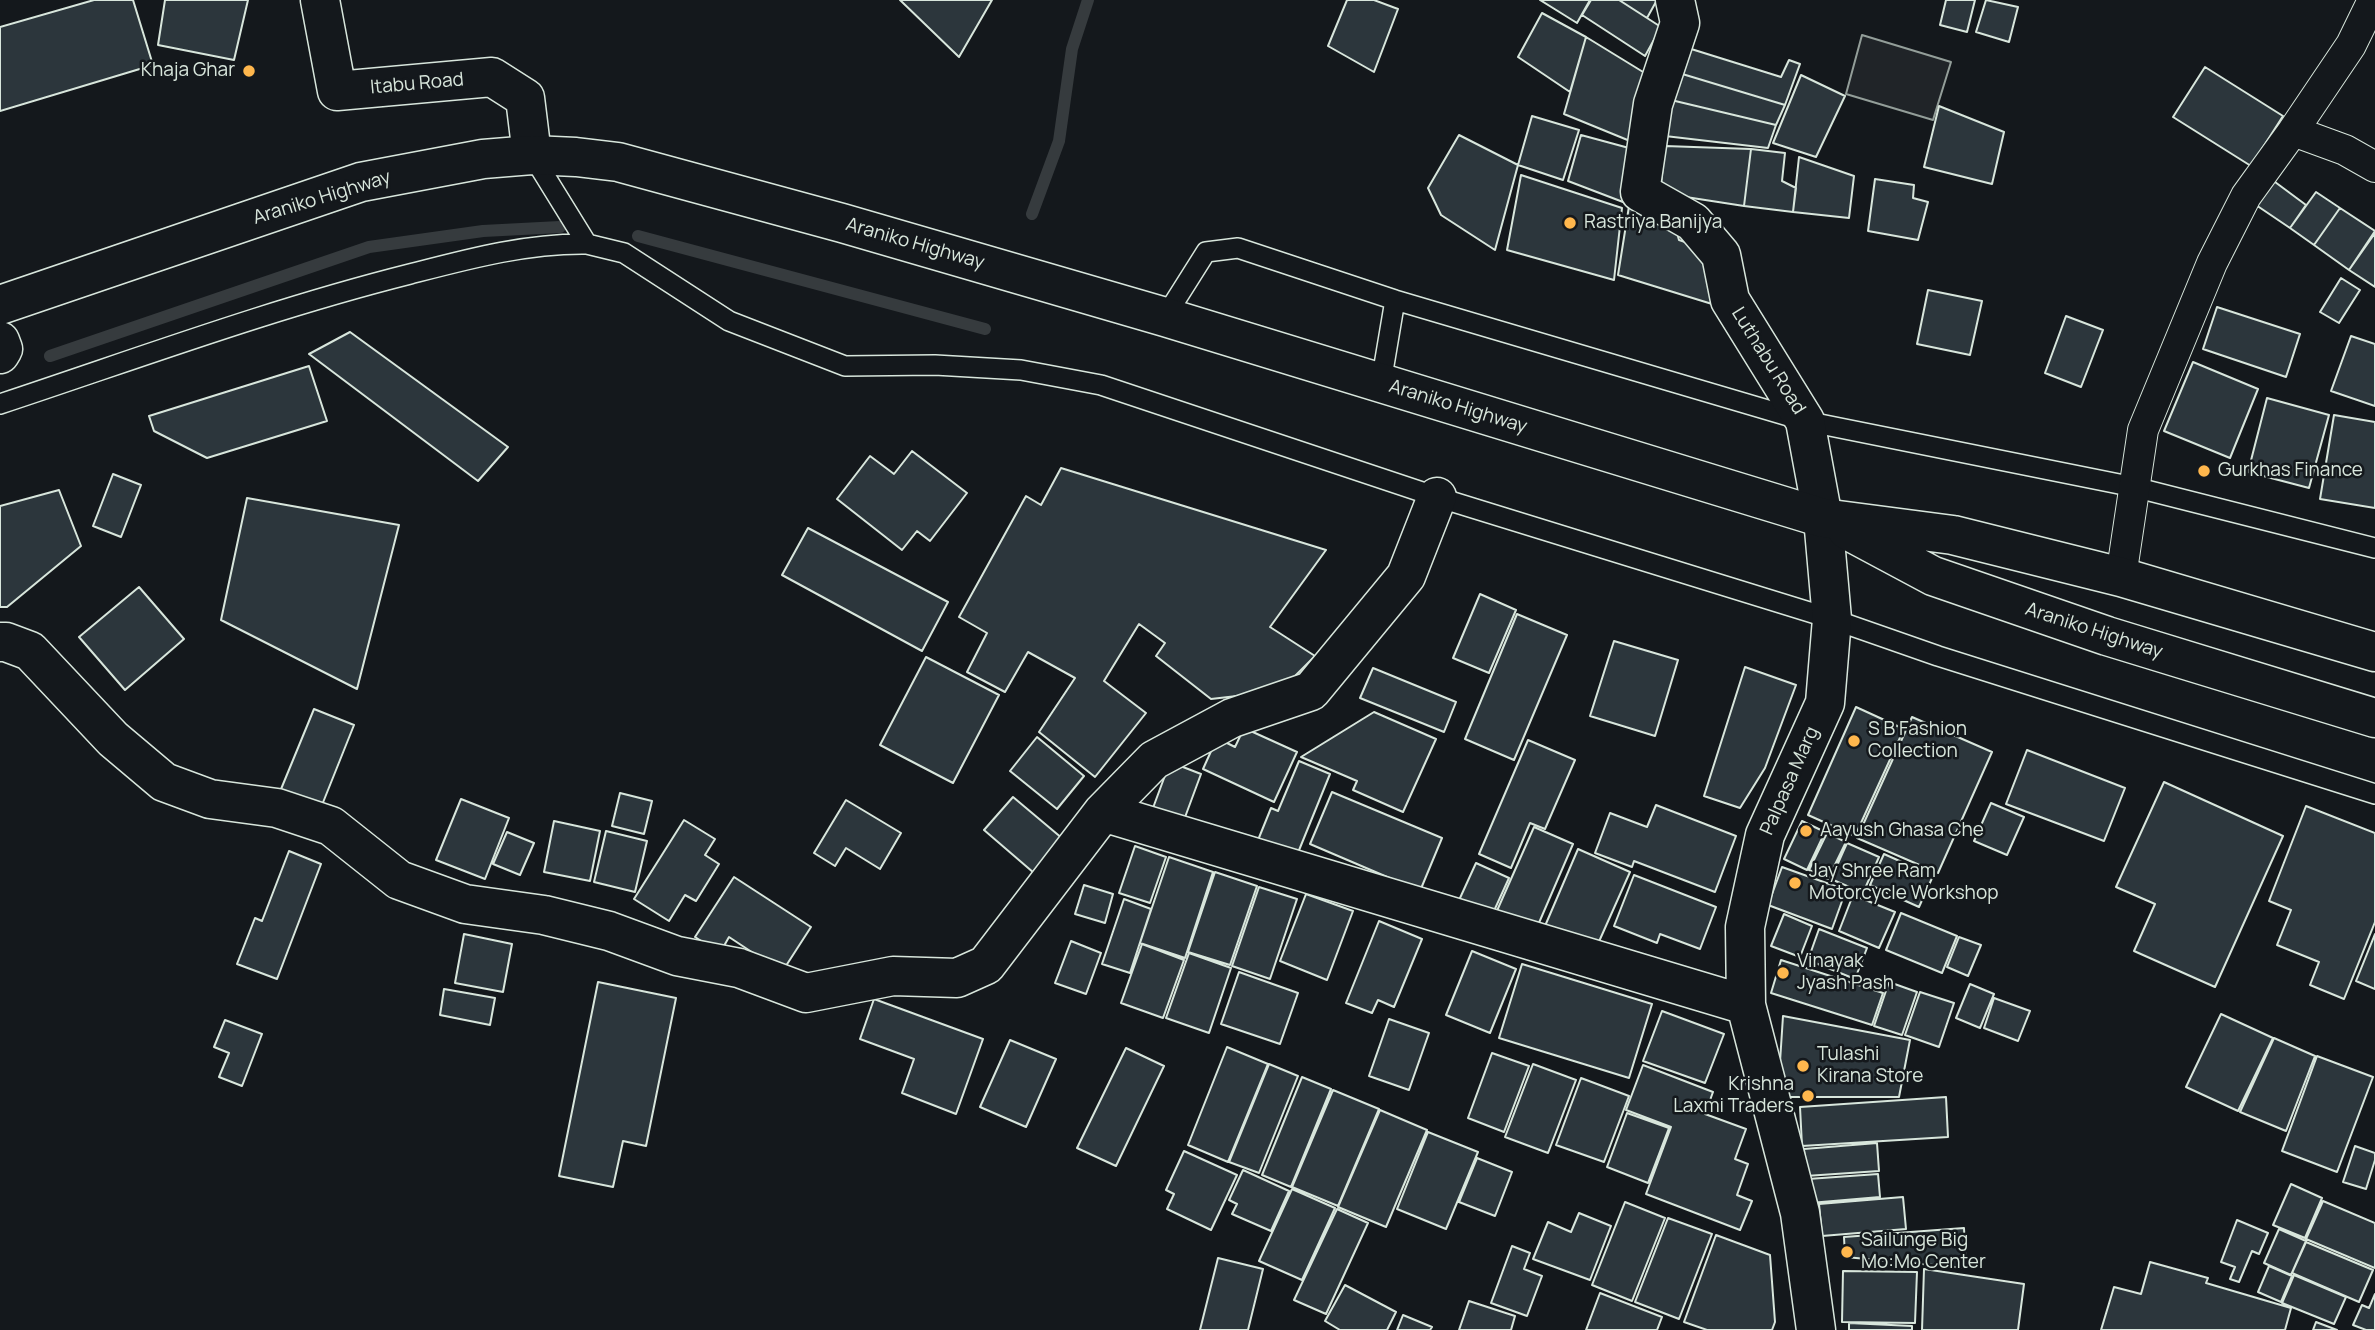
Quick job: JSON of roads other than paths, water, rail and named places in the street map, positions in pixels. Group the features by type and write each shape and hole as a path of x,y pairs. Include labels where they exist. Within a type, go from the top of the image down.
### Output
{"main road":[{"name":"Itabu Road","path":"320,0 337,91 492,77 525,98 532,155"},
{"name":"Luthabu Road","path":"1675,0 1681,23 1653,104 1640,192 1693,222 1721,255 1730,300 1805,421 1823,518"},
{"name":"Araniko Highway","path":"0,305 361,182 483,159 532,155 618,162 842,223 1165,317 1823,518 1953,535 2121,577 2375,652"},
{"path":"0,341 3,349 0,354"},
{"path":"0,642 30,651 114,739 164,782 210,799 277,808 331,826 400,880 465,904 544,915 609,931 677,956 739,968 806,993 893,976 957,978 986,965 1103,812 1154,760 1231,718 1311,691 1406,576 1437,496"},
{"name":"Araniko Highway","path":"1823,518 1933,576 2107,636 2375,718"},
{"name":"Palpasa Marg","path":"1816,1330 1800,1213 1746,1005 1745,928 1765,835 1825,703 1832,619 1823,518"},
{"path":"1103,812 1746,1005"}],"street":[{"path":"2121,577 2143,430 2212,263 2246,196 2351,45 2373,0"},
{"path":"2293,131 2346,150 2375,167"}],"lane":[{"path":"532,155 587,244"},
{"path":"0,404 332,293 487,254 561,243 587,244 624,253 729,321 845,366 935,365 1021,370 1101,385 1437,496 1832,619 1938,656 2375,794"},
{"path":"1165,317 1206,252 1238,248 1395,300 1805,421 2134,487 2375,548"},
{"path":"1381,383 1395,300"}],"waterway":[{"path":"1032,214 1059,141 1072,49 1088,0"},
{"path":"50,356 369,247 483,231 560,227"},
{"path":"638,236 985,329"}],"place":[{"name":"Khaja Ghar","path":"249,71"},
{"name":"Rastriya Banijya","path":"1570,223"},
{"name":"Gurkhas Finance","path":"2204,471"},
{"name":"S B Fashion Collection","path":"1854,741"},
{"name":"Aayush Ghasa Che","path":"1806,831"},
{"name":"Jay Shree Ram Motorcycle Workshop","path":"1795,883"},
{"name":"Vinayak Jyash Pash","path":"1783,973"},
{"name":"Tulashi Kirana Store","path":"1803,1066"},
{"name":"Krishna Laxmi Traders","path":"1808,1096"},
{"name":"Sailunge Big Mo:Mo Center","path":"1847,1252"}]}
